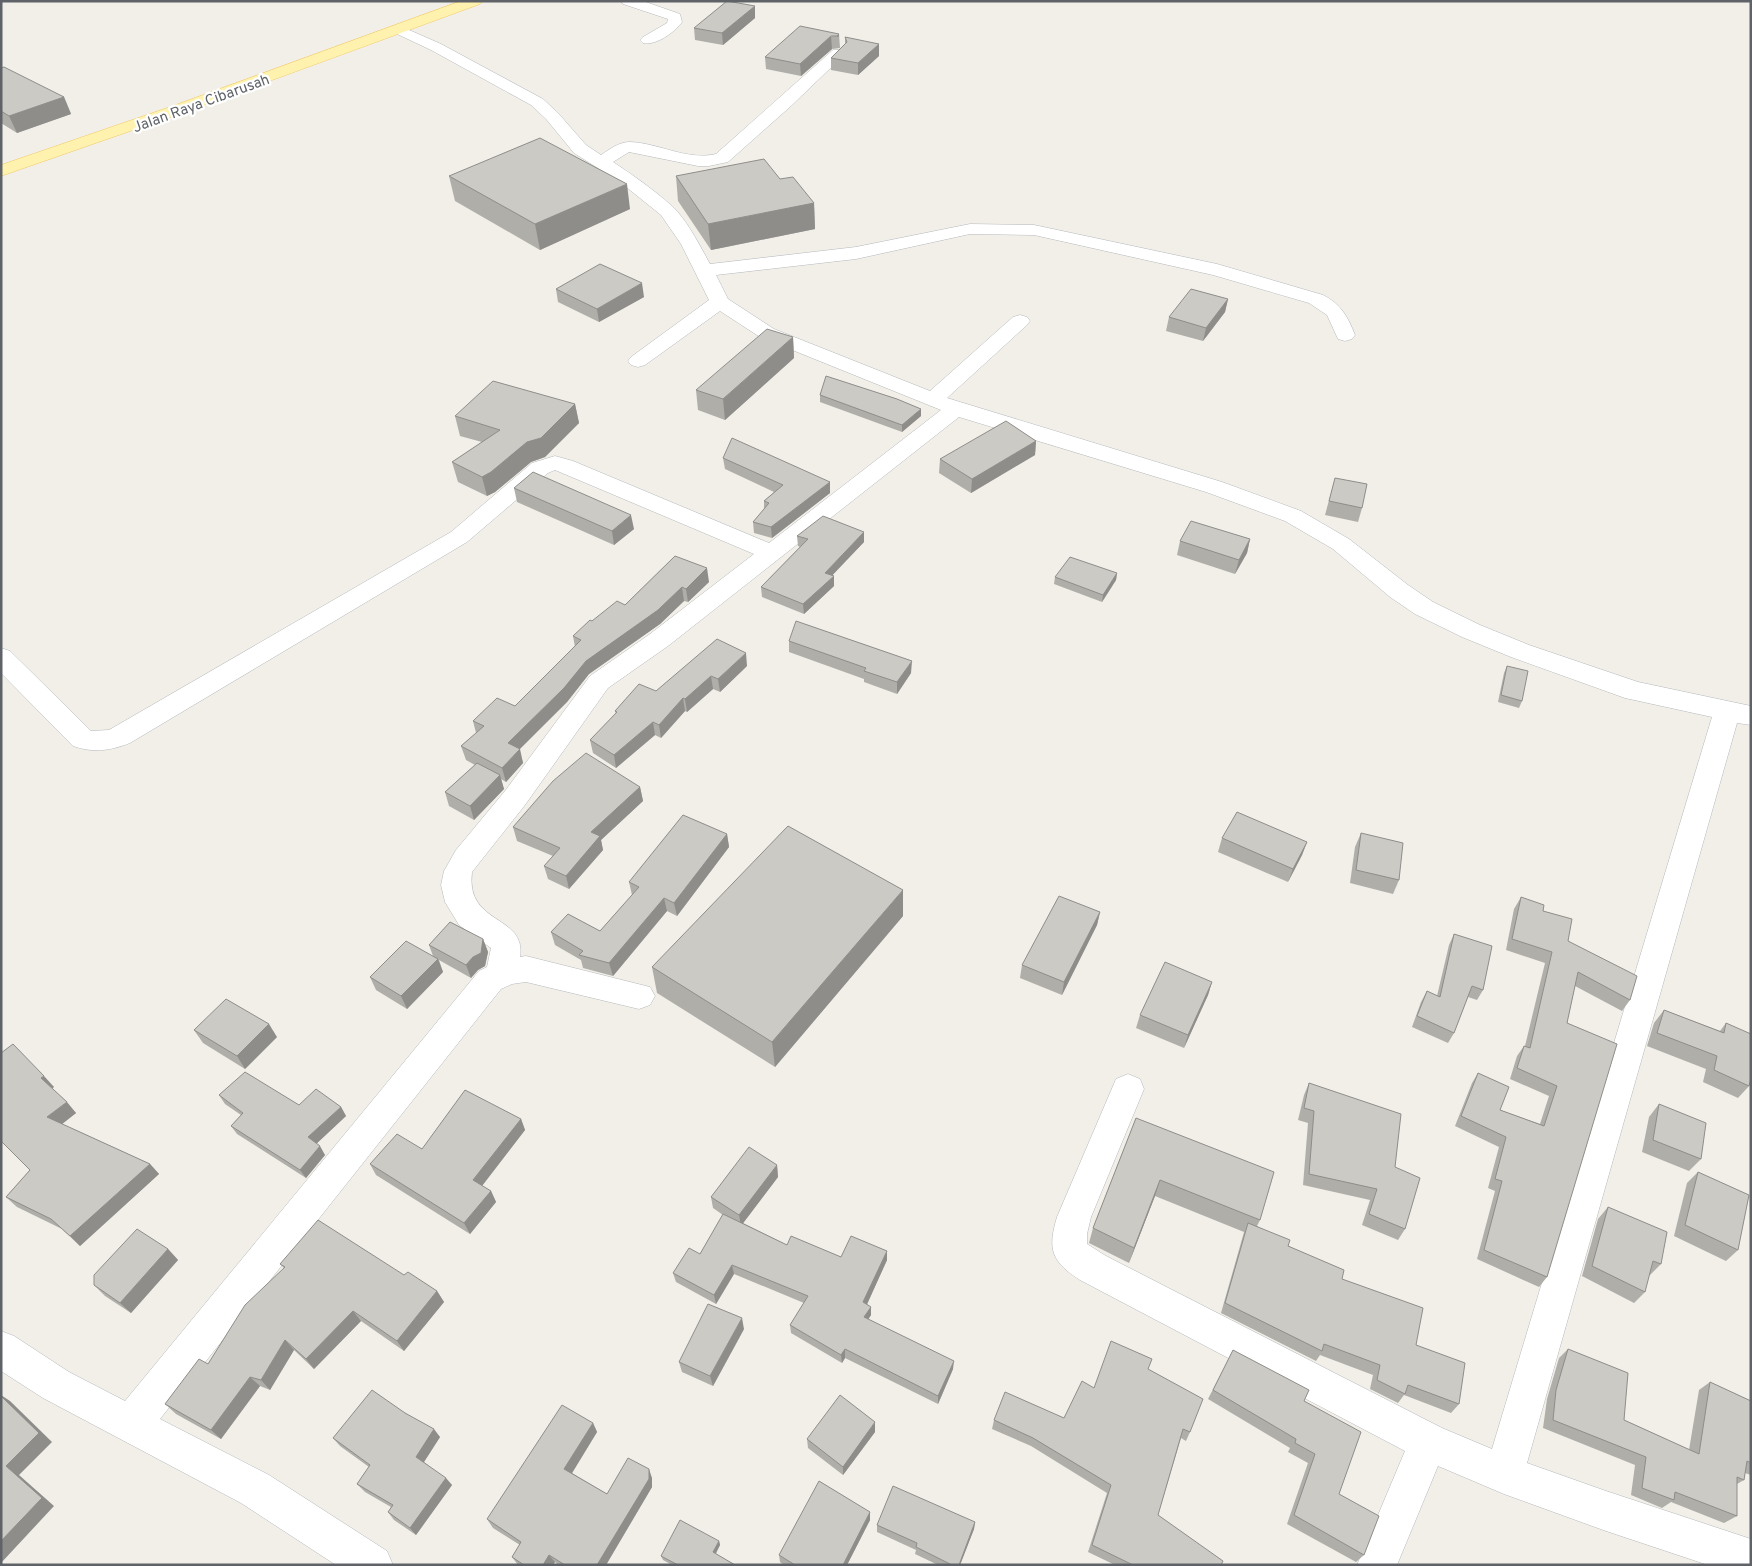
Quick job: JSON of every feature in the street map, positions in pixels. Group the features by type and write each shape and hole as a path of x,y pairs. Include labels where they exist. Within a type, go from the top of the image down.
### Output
{"main road":[{"name":"Jalan Raya Cibarusah","path":"1,172 181,111 475,1"}],"street":[{"path":"628,1 675,17 675,22 672,26 648,40"},
{"path":"400,30 436,47 537,102 552,116 576,145 626,178 667,210 679,225 720,302 767,333 956,409 1262,504 1321,531 1341,544 1405,595 1436,614 1471,631 1584,675 1634,691 1739,714 1504,1474"},
{"path":"602,162 621,149 629,147 698,162 722,158 786,103 838,53"},
{"path":"704,271 856,253 970,229 1034,230 1217,270 1316,299 1330,305 1337,313 1345,335"},
{"path":"638,362 720,302"},
{"path":"932,400 1020,321"},
{"path":"501,974 506,948 504,942 470,916 460,902 456,885 458,871 466,858 515,798 599,682 659,640 956,409"},
{"path":"1,657 82,740 90,742 110,740 121,736 459,537 540,468 551,464 565,466 770,552"},
{"path":"132,1424 482,987 501,974 517,969 526,969 638,996"},
{"path":"1128,1089 1074,1217 1068,1242 1074,1256 1093,1268 1428,1442 1504,1474 1606,1511 1751,1558"},
{"path":"1,1348 56,1385 255,1489 373,1565"},
{"path":"1377,1565 1428,1442"}],"building":[{"path":"727,1 755,6 722,33 694,28"},
{"path":"800,26 839,34 831,36 800,64 765,57"},
{"path":"845,37 879,44 858,63 831,58 847,42"},
{"path":"4,67 64,97 9,116 1,111 1,68"},
{"path":"540,138 627,184 535,224 449,176"},
{"path":"764,159 780,179 793,177 814,203 708,224 676,176"},
{"path":"600,264 642,283 597,309 556,289"},
{"path":"1191,289 1228,299 1206,328 1169,317"},
{"path":"767,329 793,337 723,399 696,390"},
{"path":"826,376 897,399 921,409 902,425 820,395"},
{"path":"493,381 575,404 541,438 527,442 491,472 482,477 452,462 500,430 455,416"},
{"path":"1006,421 1036,441 972,479 940,459"},
{"path":"732,438 830,482 771,527 753,522 769,503 764,501 783,485 723,458"},
{"path":"533,472 631,515 612,531 514,488"},
{"path":"1335,478 1367,484 1362,508 1329,501"},
{"path":"823,516 864,532 825,573 834,576 803,604 761,587 808,539 797,536"},
{"path":"1191,521 1250,539 1239,560 1180,541"},
{"path":"675,556 707,568 686,589 682,587 658,610 586,661 564,688 508,743 520,749 502,768 461,746 484,726 473,721 497,698 515,706 581,640 573,636 590,620 592,621 617,601 625,605"},
{"path":"1070,557 1117,573 1103,595 1055,577"},
{"path":"796,621 912,661 897,682 864,671 866,668 789,641"},
{"path":"717,639 746,653 718,679 711,676 685,699 683,698 659,725 653,722 614,755 590,740 617,712 615,711 639,684 656,691"},
{"path":"1507,666 1528,671 1522,701 1501,695"},
{"path":"586,753 640,787 591,832 600,836 566,876 544,866 560,848 513,827 553,781"},
{"path":"477,763 500,775 470,806 445,792"},
{"path":"1237,812 1307,842 1293,869 1222,838"},
{"path":"683,815 727,834 674,903 664,898 609,963 579,955 583,951 551,932 568,914 600,931 639,887 629,882"},
{"path":"788,826 903,890 772,1042 652,967"},
{"path":"1361,833 1403,843 1399,880 1356,870"},
{"path":"1059,896 1100,912 1064,982 1022,965"},
{"path":"1521,897 1544,905 1543,911 1572,919 1568,941 1637,976 1630,1000 1578,972 1567,1023 1617,1044 1547,1277 1484,1250 1502,1181 1495,1179 1506,1137 1461,1116 1478,1073 1509,1087 1500,1110 1544,1126 1557,1086 1517,1068 1524,1046 1530,1048 1552,952 1512,939"},
{"path":"450,922 483,939 481,953 473,957 466,965 429,945"},
{"path":"1454,934 1492,946 1483,990 1472,986 1454,1033 1417,1016 1427,991 1440,997"},
{"path":"406,941 438,959 401,996 370,977"},
{"path":"1165,962 1212,982 1188,1035 1140,1015"},
{"path":"226,999 269,1024 237,1056 194,1030"},
{"path":"1664,1010 1724,1033 1726,1023 1751,1034 1751,1079 1749,1086 1714,1070 1717,1056 1657,1033"},
{"path":"13,1044 44,1076 41,1078 67,1102 47,1117 150,1164 70,1236 51,1219 6,1197 30,1170 1,1141 1,1053"},
{"path":"245,1072 299,1105 316,1089 341,1107 308,1137 320,1146 300,1170 231,1126 243,1113 219,1095"},
{"path":"1309,1083 1401,1114 1395,1167 1420,1178 1405,1229 1369,1214 1377,1189 1309,1174 1314,1111 1304,1108"},
{"path":"465,1090 521,1119 473,1180 491,1191 464,1223 370,1164 397,1134 422,1149"},
{"path":"1659,1104 1706,1123 1701,1159 1653,1140"},
{"path":"1136,1118 1274,1172 1260,1220 1160,1180 1134,1248 1093,1228"},
{"path":"749,1147 777,1165 739,1215 711,1197"},
{"path":"1698,1172 1749,1195 1738,1250 1685,1225"},
{"path":"1608,1207 1667,1232 1661,1264 1653,1261 1645,1292 1592,1266"},
{"path":"723,1214 787,1245 791,1236 841,1257 851,1236 887,1251 863,1302 871,1307 864,1317 954,1361 938,1396 845,1349 841,1355 790,1325 808,1296 732,1265 714,1295 673,1273 689,1248 700,1254"},
{"path":"318,1220 404,1275 408,1272 437,1291 397,1341 353,1311 306,1359 285,1340 261,1380 250,1377 211,1430 165,1404 199,1359 208,1364 245,1305 285,1267 280,1264"},
{"path":"1248,1223 1290,1240 1288,1246 1344,1270 1342,1279 1423,1308 1416,1345 1465,1363 1459,1404 1408,1385 1405,1394 1377,1380 1380,1365 1324,1344 1322,1351 1225,1303"},
{"path":"137,1229 168,1249 120,1303 94,1285 94,1275"},
{"path":"708,1304 742,1318 710,1376 679,1362"},
{"path":"1111,1341 1152,1359 1148,1369 1203,1399 1190,1432 1183,1429 1158,1515 1223,1561 1221,1565 1133,1565 1092,1545 1111,1485 1033,1438 994,1420 1005,1392 1064,1418 1082,1381 1094,1388"},
{"path":"1568,1349 1628,1373 1624,1420 1699,1454 1710,1382 1751,1401 1751,1463 1747,1461 1744,1480 1737,1477 1737,1516 1675,1492 1674,1500 1642,1488 1646,1457 1553,1420 1556,1390"},
{"path":"1233,1350 1309,1390 1304,1401 1361,1432 1339,1494 1379,1516 1364,1555 1294,1515 1315,1454 1295,1443 1296,1439 1213,1390"},
{"path":"372,1390 405,1413 434,1429 416,1457 446,1478 410,1528 388,1512 393,1505 357,1484 370,1465 333,1438"},
{"path":"840,1395 875,1422 843,1467 807,1439"},
{"path":"1,1396 39,1433 6,1466 42,1498 1,1541"},
{"path":"562,1405 593,1423 564,1469 607,1494 628,1458 649,1469 649,1479 597,1565 565,1565 549,1555 543,1565 524,1565 512,1557 521,1542 487,1519"},
{"path":"819,1481 870,1512 843,1565 795,1565 779,1555"},
{"path":"893,1486 975,1522 959,1565 952,1565 916,1547 917,1543 877,1525"},
{"path":"680,1520 719,1541 713,1552 735,1565 678,1565 661,1556"}]}
